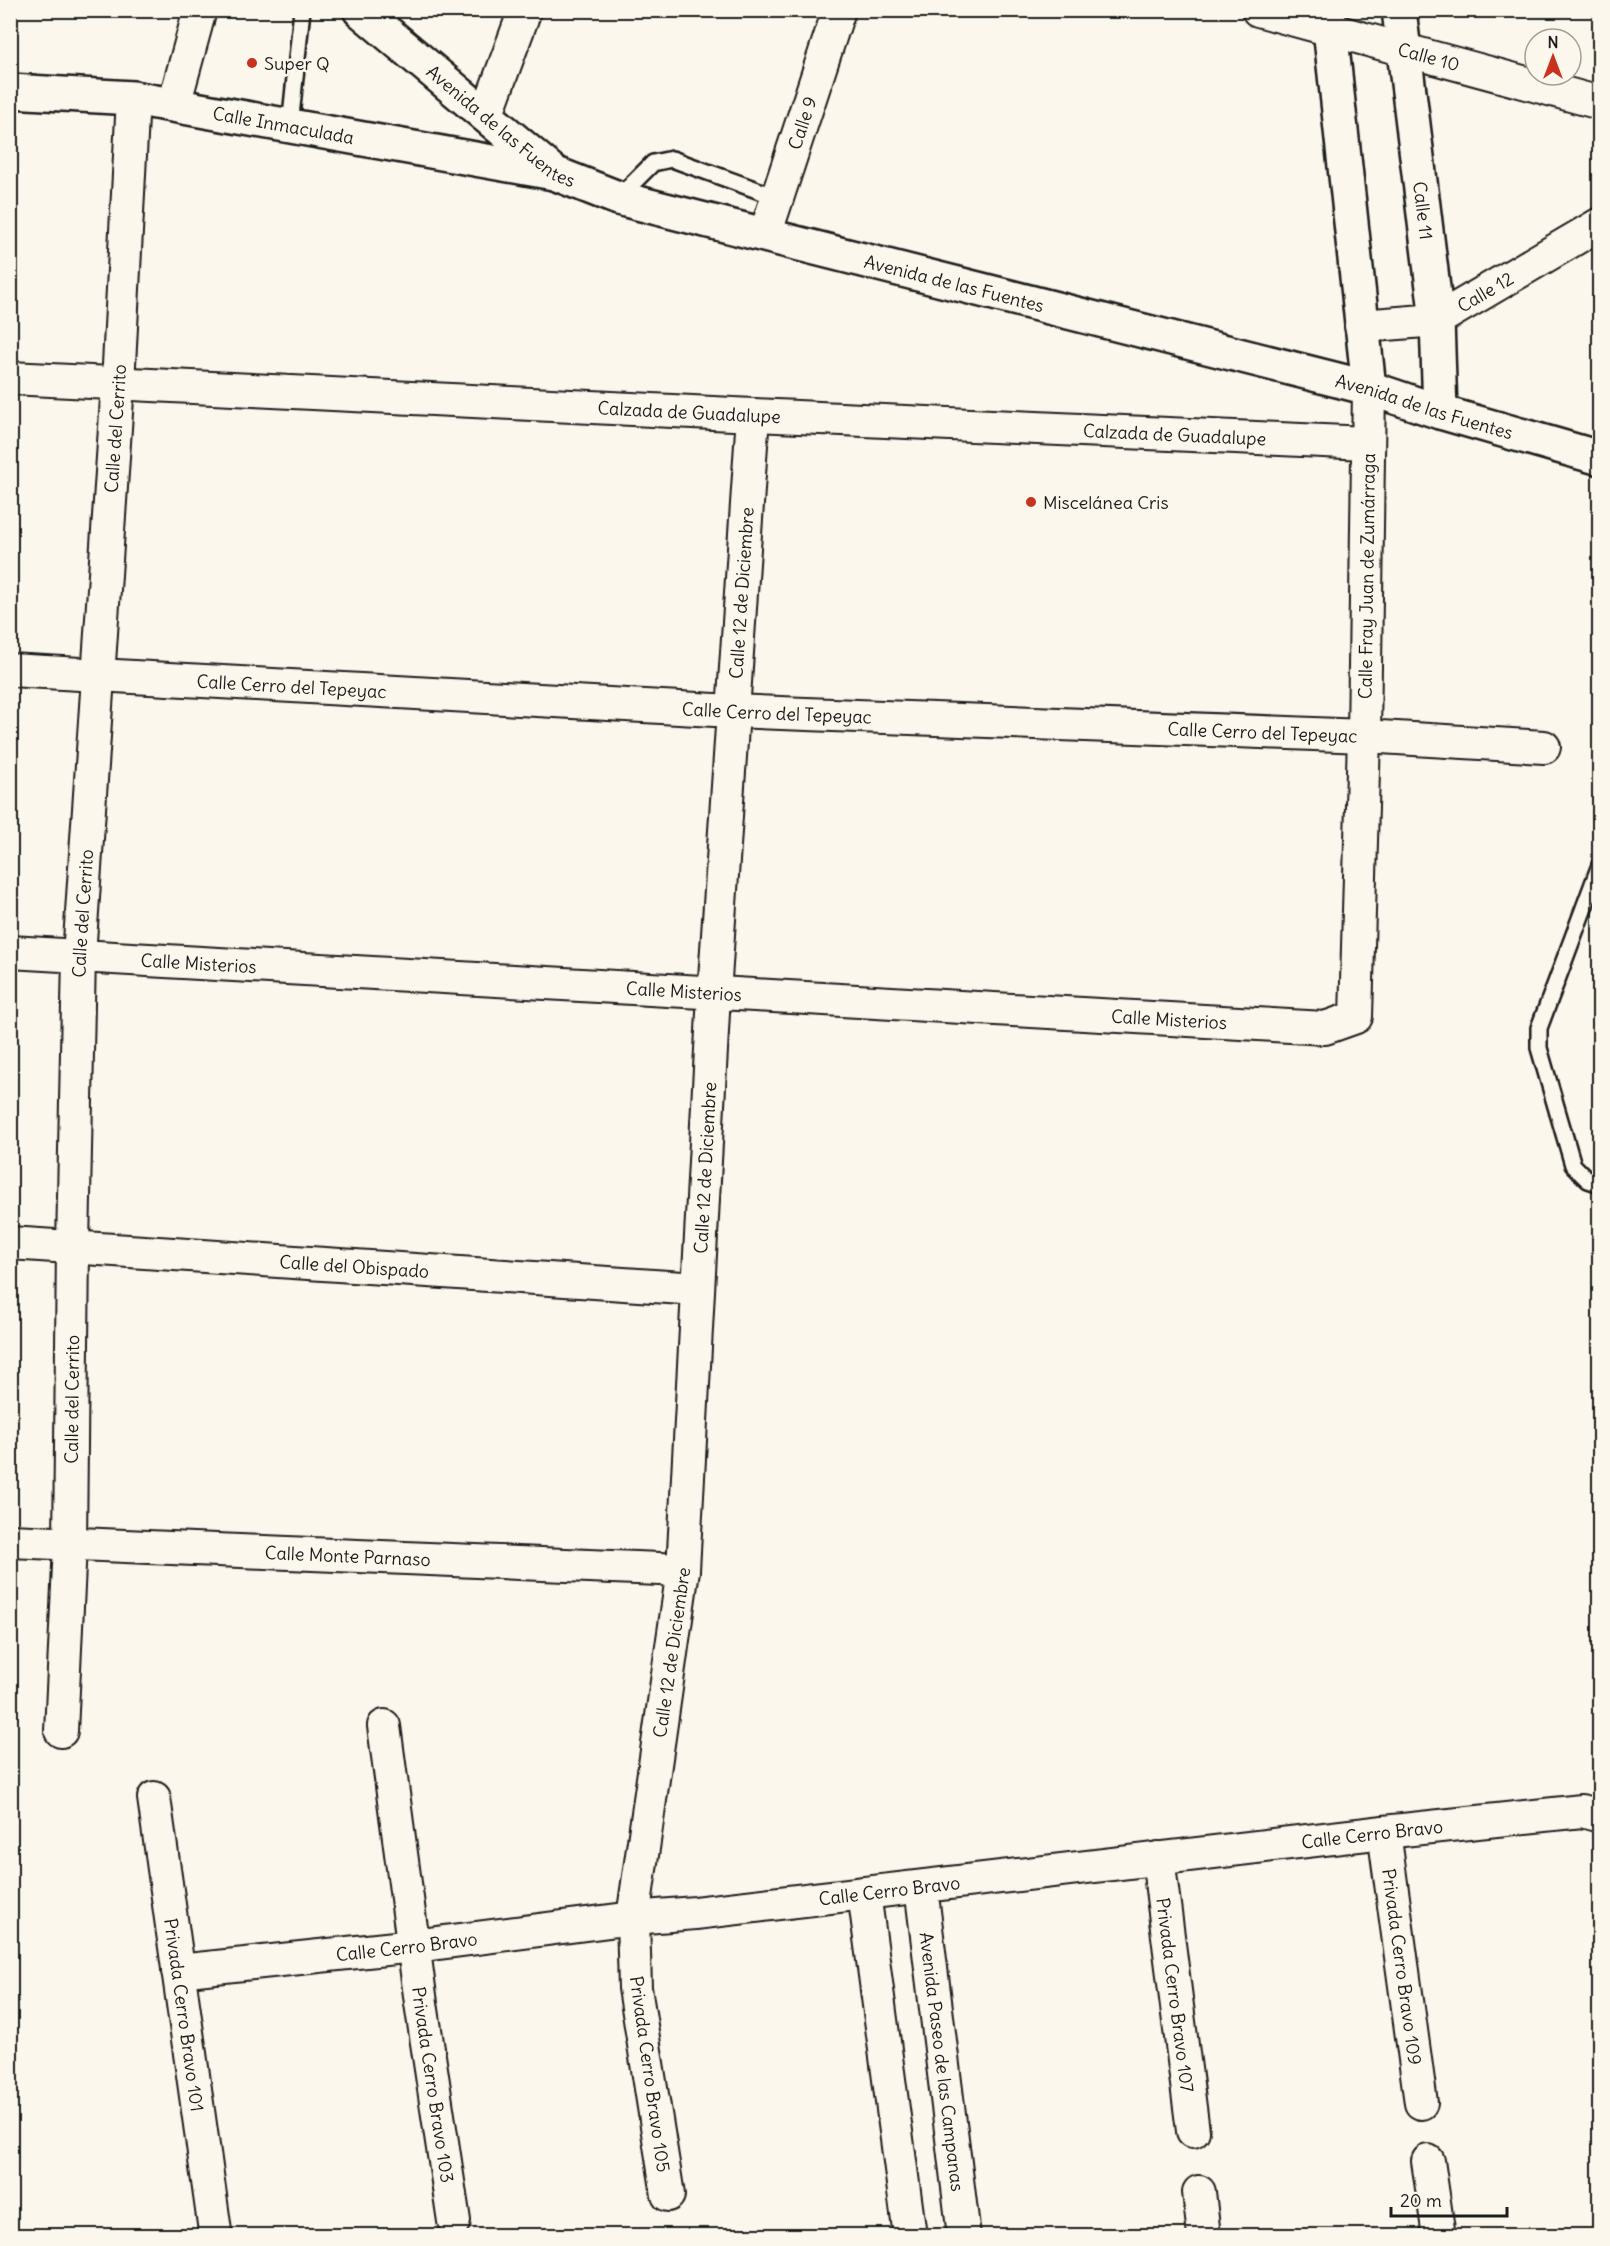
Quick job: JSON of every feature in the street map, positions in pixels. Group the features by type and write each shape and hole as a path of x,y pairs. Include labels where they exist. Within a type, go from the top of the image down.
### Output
{"main road":[{"name":"Avenida de las Fuentes","path":"360,10 554,173 618,198 1369,388 1440,412 1599,458"},
{"name":"Calle 11","path":"1399,10 1437,320 1440,412"},
{"path":"1329,21 1369,388"},
{"name":"Calle Inmaculada","path":"10,91 133,98 554,173"}],"street":[{"path":"174,105 200,10"},
{"path":"486,116 525,10"},
{"name":"Calle 9","path":"765,235 839,10"},
{"name":"Calle 10","path":"1258,10 1329,21 1405,50 1599,103"},
{"name":"Calle del Cerrito","path":"61,1731 70,1545 79,956 118,384 133,98"},
{"name":"Calle 12","path":"1361,326 1437,320 1599,224"},
{"name":"Calzada de Guadalupe","path":"10,378 753,415 1367,442"},
{"name":"Calle Fray Juan de Zumárraga","path":"1356,1017 1364,736 1369,388"},
{"name":"Calle 12 de Diciembre","path":"633,1918 682,1570 714,994 753,415"},
{"name":"Calle Cerro del Tepeyac","path":"10,670 732,711 1364,736 1544,747"},
{"name":"Calle Misterios","path":"10,952 1325,1028 1356,1017"},
{"name":"Calle del Obispado","path":"10,1243 698,1288"},
{"name":"Calle Monte Parnaso","path":"10,1541 682,1570"},
{"name":"Privada Cerro Bravo 103","path":"384,1726 454,2221"},
{"name":"Privada Cerro Bravo 101","path":"154,1798 215,2231"},
{"name":"Calle Cerro Bravo","path":"178,1971 414,1946 633,1918 695,1913 1384,1832 1581,1811 1599,1816"},
{"name":"Privada Cerro Bravo 109","path":"1384,1832 1421,2103"},
{"name":"Privada Cerro Bravo 107","path":"1158,1858 1193,2131"},
{"name":"Avenida Paseo de las Campanas","path":"921,1887 964,2235"},
{"path":"864,1893 910,2235"},
{"name":"Privada Cerro Bravo 105","path":"633,1918 634,1988 668,2195"},
{"path":"1428,2161 1439,2235"},
{"path":"1199,2192 1204,2235"}],"lane":[{"path":"290,126 302,10"},
{"path":"618,198 652,163 672,159 778,198"},
{"path":"1599,865 1539,1028 1539,1047 1573,1165 1587,1180 1599,1184"}],"place":[{"name":"Super Q","path":"252,63"},
{"name":"Miscelánea Cris","path":"1031,502"}]}
